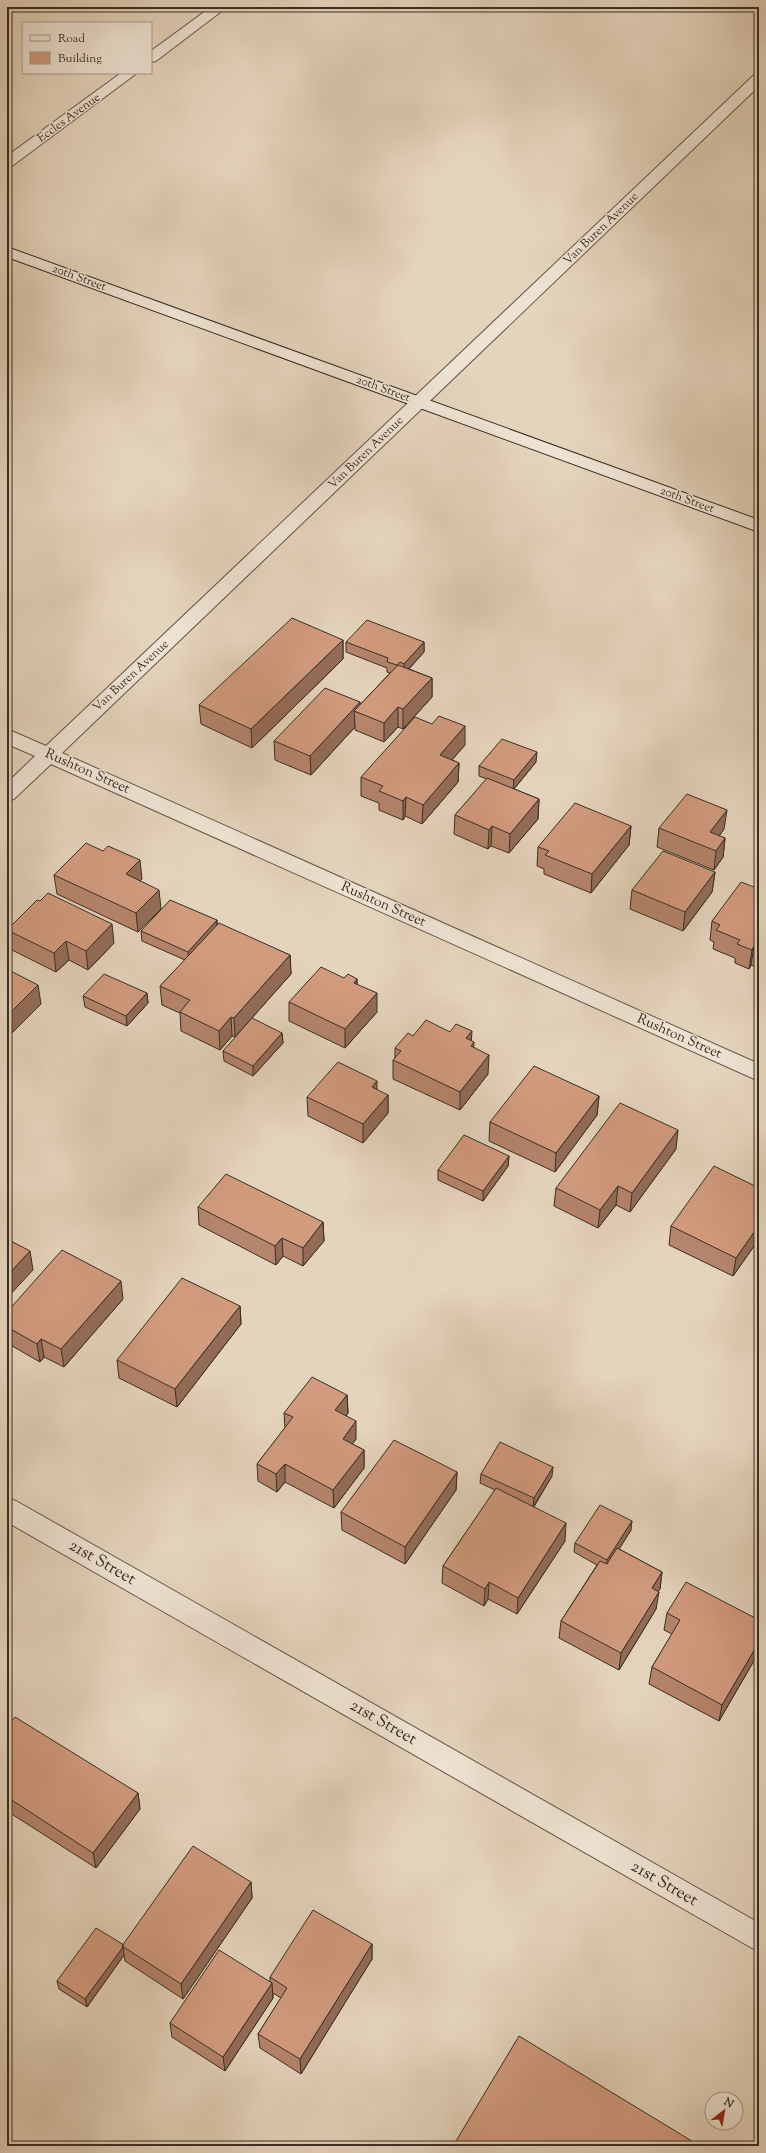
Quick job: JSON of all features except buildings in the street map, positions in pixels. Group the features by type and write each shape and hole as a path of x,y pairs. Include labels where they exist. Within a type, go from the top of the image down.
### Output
{"street":[{"path":"152,57 220,7"},
{"name":"Eccles Avenue","path":"7,163 129,74"},
{"name":"Van Buren Avenue","path":"7,794 759,78"},
{"name":"20th Street","path":"7,252 759,526"},
{"name":"Rushton Street","path":"7,736 759,1073"},
{"name":"21st Street","path":"7,1509 759,1938"}]}
